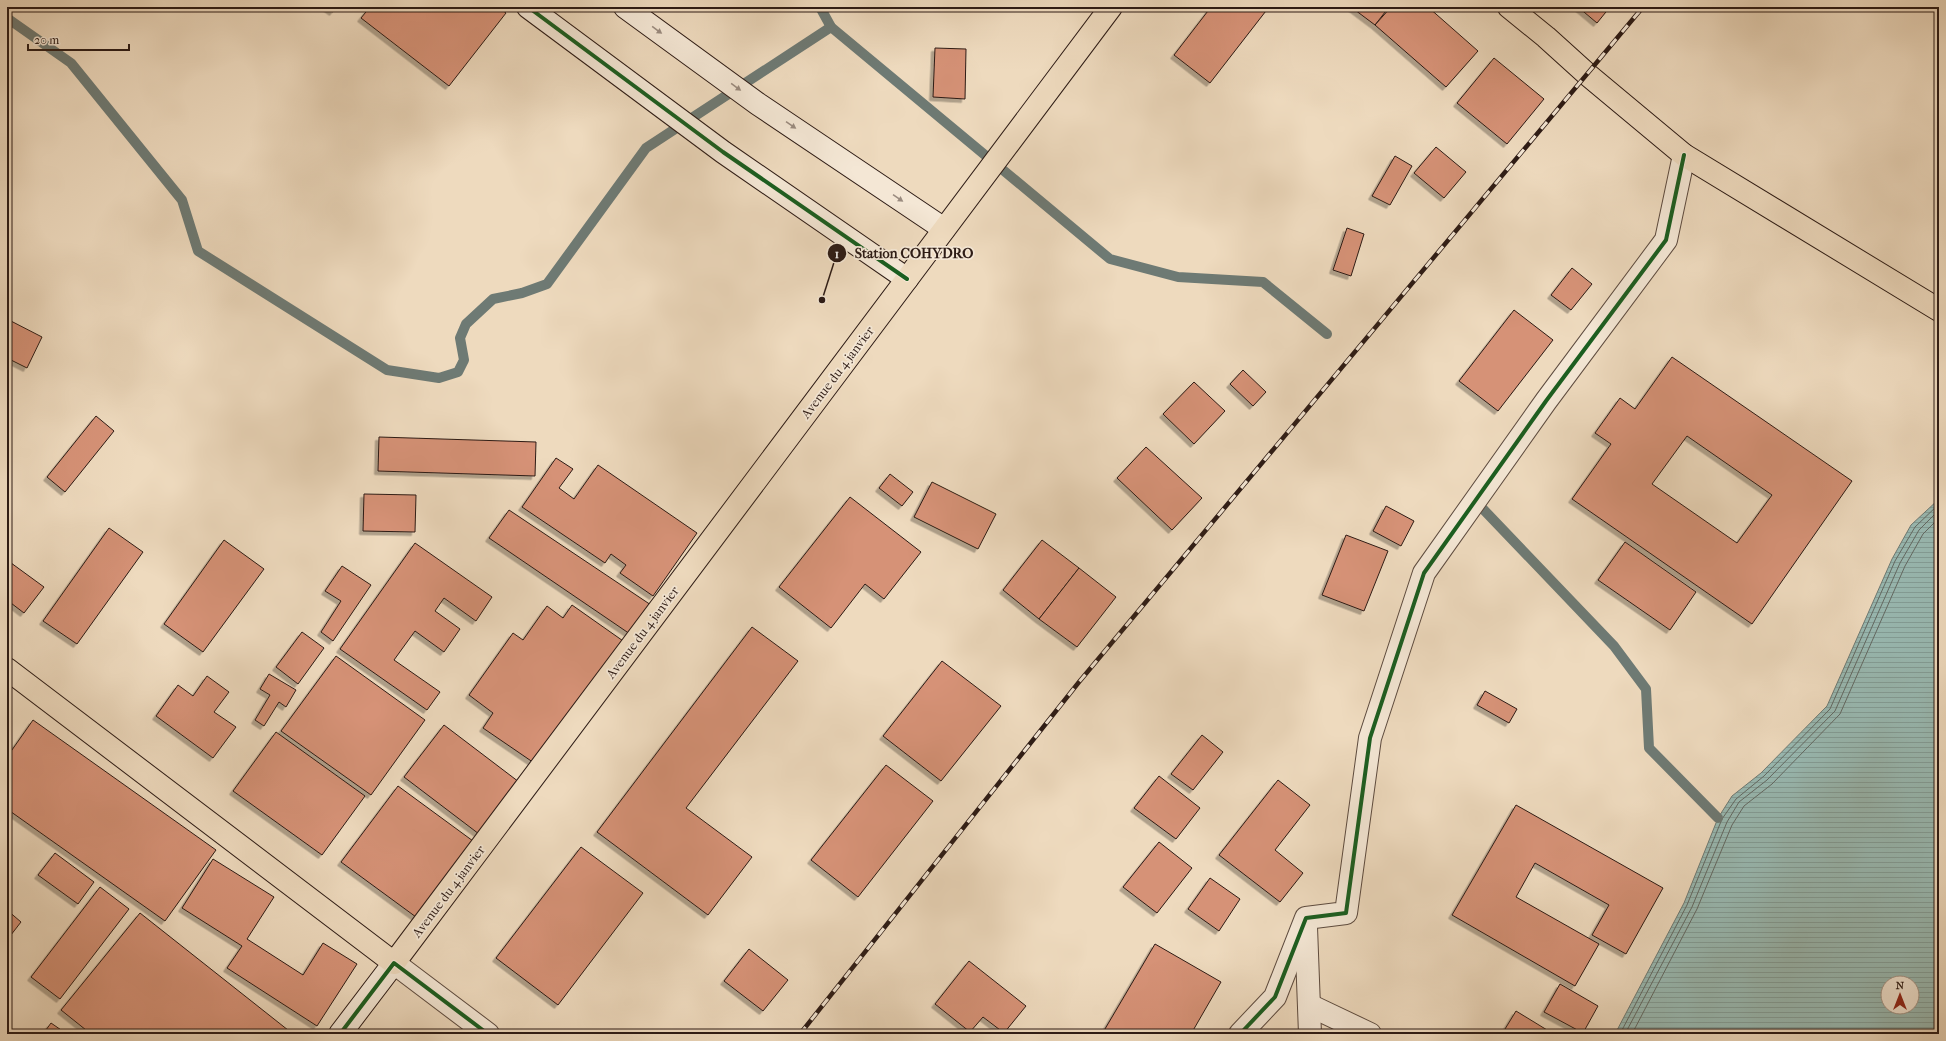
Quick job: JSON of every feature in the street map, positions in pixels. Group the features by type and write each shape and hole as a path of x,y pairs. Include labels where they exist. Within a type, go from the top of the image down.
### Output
{"main road":[{"name":"Avenue du 4 janvier","path":"394,963 1111,7"},
{"path":"1509,7 1684,155 1939,310"},
{"path":"7,669 394,963"}],"street":[{"path":"528,7 678,120 907,279"},
{"path":"625,7 758,104 944,229"},
{"path":"1306,918 1346,913 1370,738 1424,574 1546,400 1666,240 1684,155"},
{"path":"1306,918 1310,1034"},
{"path":"1240,1034 1275,997 1306,918"},
{"path":"394,963 488,1034"},
{"name":"Avenue du 4 janvier","path":"340,1034 394,963"},
{"path":"1309,1005 1370,1034"}],"water":[{"path":"1939,499 1939,1034 1615,1034 1684,903 1718,818 1732,796 1761,773 1827,706 1892,559 1911,525"}],"building":[{"path":"326,7 337,7 333,12"},
{"path":"370,7 498,7 506,13 449,86 361,18"},
{"path":"1211,7 1269,7 1210,83 1174,55"},
{"path":"1351,7 1389,7 1375,25"},
{"path":"1391,7 1428,7 1478,51 1446,87 1375,25"},
{"path":"1578,7 1610,7 1597,23"},
{"path":"935,48 966,49 965,99 933,97"},
{"path":"1494,58 1544,99 1507,144 1457,103"},
{"path":"1436,147 1466,172 1444,198 1414,173"},
{"path":"1395,156 1412,166 1390,205 1372,196"},
{"path":"1347,228 1364,234 1351,276 1333,270"},
{"path":"1572,268 1592,284 1571,310 1551,295"},
{"path":"1514,310 1553,340 1498,411 1459,381"},
{"path":"7,319 42,337 27,368 7,358"},
{"path":"1672,357 1852,481 1752,624 1572,499 1611,444 1595,433 1620,398 1635,409","holes":["1687,436 1772,495 1737,543 1652,484"]},
{"path":"1243,370 1266,392 1253,406 1230,384"},
{"path":"1194,382 1225,411 1194,444 1163,414"},
{"path":"96,416 114,431 65,492 47,477"},
{"path":"379,437 536,442 535,476 378,471"},
{"path":"1146,447 1202,498 1172,530 1117,478"},
{"path":"556,458 573,469 559,488 574,499 598,465 697,533 653,596 620,573 626,565 611,554 605,563 522,507"},
{"path":"890,474 913,492 902,506 879,488"},
{"path":"932,482 996,514 978,549 914,517"},
{"path":"364,494 416,495 415,532 363,531"},
{"path":"850,497 921,552 884,599 865,584 831,628 779,587"},
{"path":"1386,506 1414,521 1401,546 1373,531"},
{"path":"509,510 651,605 630,634 489,538"},
{"path":"109,528 143,552 77,644 43,621"},
{"path":"1346,535 1388,551 1364,611 1322,595"},
{"path":"224,540 264,569 203,652 164,624"},
{"path":"1042,540 1079,568 1039,619 1003,590"},
{"path":"1625,542 1696,592 1670,630 1598,580"},
{"path":"415,543 492,597 476,621 444,598 435,611 460,629 444,652 415,631 394,660 440,692 427,710 340,649"},
{"path":"7,560 44,587 24,613 7,600"},
{"path":"342,566 371,585 333,641 321,632 341,601 325,591"},
{"path":"1079,568 1116,597 1077,647 1039,619"},
{"path":"572,605 626,643 540,767 483,728 493,713 469,695 513,633 523,640 547,606 563,618"},
{"path":"752,627 798,661 686,808 752,857 708,915 597,832"},
{"path":"302,632 324,648 298,684 276,667"},
{"path":"336,656 425,720 371,795 281,731"},
{"path":"942,661 1001,706 941,781 883,736"},
{"path":"269,674 296,690 286,707 279,702 264,726 255,720 270,695 260,689"},
{"path":"207,676 229,692 214,712 236,727 213,758 156,716 178,685 193,696"},
{"path":"1485,691 1517,709 1509,723 1477,705"},
{"path":"33,720 216,850 165,921 7,809 7,757"},
{"path":"444,725 519,782 479,834 404,777"},
{"path":"276,732 365,796 322,855 233,791"},
{"path":"1202,735 1223,752 1193,790 1171,774"},
{"path":"886,765 933,801 858,897 811,860"},
{"path":"1159,776 1200,808 1176,839 1134,808"},
{"path":"1278,780 1310,805 1275,850 1303,873 1280,902 1219,855"},
{"path":"398,786 473,841 416,917 341,862"},
{"path":"1516,805 1663,888 1626,954 1592,935 1609,905 1535,863 1516,897 1599,944 1575,986 1452,915"},
{"path":"1159,842 1192,868 1157,913 1123,887"},
{"path":"581,847 643,893 558,1005 496,958"},
{"path":"55,853 94,882 78,904 38,875"},
{"path":"213,859 274,897 247,939 303,975 323,943 357,964 317,1026 227,968 242,946 182,908"},
{"path":"1210,878 1240,899 1219,931 1188,909"},
{"path":"100,887 129,909 60,999 31,977"},
{"path":"7,910 21,922 7,940"},
{"path":"140,913 293,1034 91,1034 61,1010"},
{"path":"1155,944 1221,982 1191,1034 1102,1034"},
{"path":"749,949 788,980 763,1011 724,981"},
{"path":"969,961 1026,1006 1004,1033 983,1017 970,1032 935,1004"},
{"path":"1560,984 1598,1006 1583,1033 1544,1012"},
{"path":"1516,1011 1552,1034 1513,1034 1505,1029"},
{"path":"51,1023 67,1034 43,1034"}],"waterway":[{"path":"820,7 831,27 1110,259 1178,277 1263,282 1327,334"},
{"path":"7,18 71,63 182,200 198,251 387,370 439,378 458,372 464,360 460,338 466,324 493,299 522,293 547,284 646,148 831,27"},
{"path":"1483,509 1614,646 1646,689 1649,748 1718,818"}],"railway":[{"path":"800,1034 1079,682 1643,7"}],"cycle path":[{"path":"528,7 723,152 907,279"},
{"path":"1240,1034 1275,997 1306,918 1346,913 1370,738 1424,573 1546,401 1666,240 1684,155"},
{"path":"340,1034 394,963 488,1034"}],"place":[{"name":"Station COHYDRO","path":"822,300"}]}
